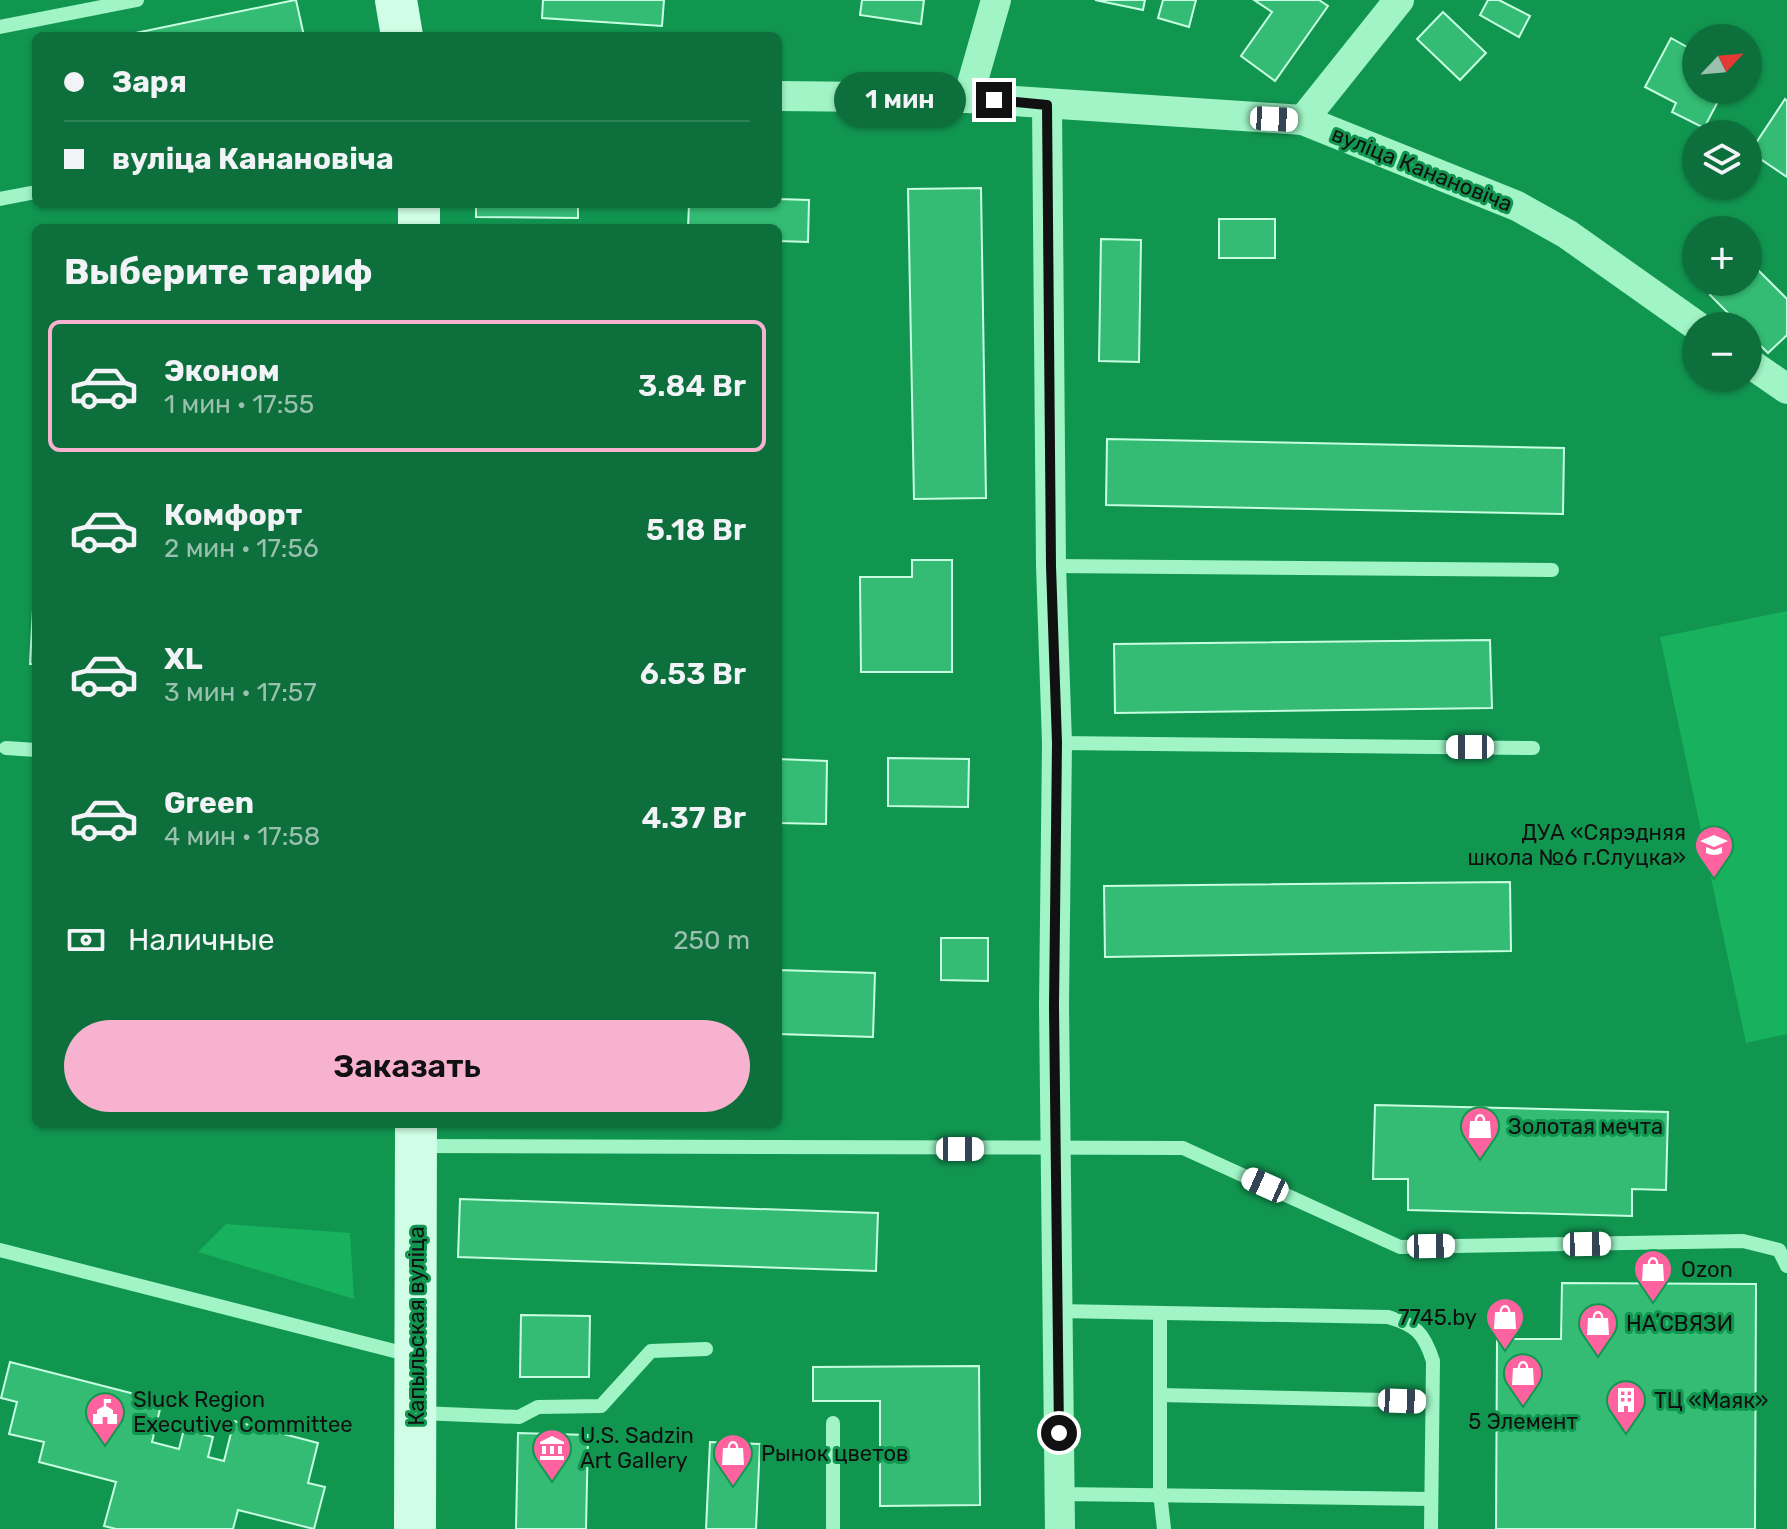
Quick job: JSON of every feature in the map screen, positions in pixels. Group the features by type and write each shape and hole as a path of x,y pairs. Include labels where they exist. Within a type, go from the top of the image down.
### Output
{"main road":[{"path":"396,0 401,32"},
{"name":"Капыльская вуліца","path":"415,1529 416,1135"}],"street":[{"path":"968,98 996,0"},
{"path":"1303,120 1399,0"},
{"name":"вуліца Канановіча","path":"782,96 968,98 1303,120 1517,206 1567,234 1682,315"},
{"path":"1047,105 1051,566 1057,743 1056,1150 1060,1529"},
{"path":"1762,372 1787,389"}],"lane":[{"path":"0,27 137,0"},
{"path":"0,199 32,193"},
{"path":"1051,566 1552,570"},
{"path":"1057,743 1533,748"},
{"path":"6,748 32,750"},
{"path":"416,1135 1056,1150 1183,1148 1400,1247 1743,1241 1779,1250 1787,1266"},
{"path":"0,1250 415,1356"},
{"path":"1058,1311 1388,1317 1410,1323 1427,1341 1433,1361 1431,1529"},
{"path":"1160,1313 1160,1493 1164,1529"},
{"path":"415,1412 519,1417 538,1407 601,1406 651,1351 706,1349"},
{"path":"1160,1395 1432,1401"},
{"path":"833,1423 833,1529"},
{"path":"1060,1494 1431,1499"}],"green space":[{"path":"1787,611 1787,1034 1746,1043 1660,637"},
{"path":"226,1224 350,1233 354,1299 198,1252"}],"building":[{"path":"295,0 303,32 140,32"},
{"path":"543,0 664,0 662,26 542,18"},
{"path":"862,0 924,0 921,24 860,15"},
{"path":"1095,0 1145,0 1143,10"},
{"path":"1163,0 1196,0 1189,27 1158,18"},
{"path":"1254,0 1319,0 1328,6 1275,81 1241,56 1272,12"},
{"path":"1488,0 1499,0 1530,16 1519,37 1480,15"},
{"path":"1443,12 1486,53 1460,80 1417,39"},
{"path":"1671,38 1682,44 1682,104 1717,104 1708,120 1688,120 1672,112 1676,103 1645,87"},
{"path":"1785,99 1787,177 1762,160 1762,134"},
{"path":"981,188 986,498 914,499 908,189"},
{"path":"782,199 809,200 808,242 782,241 782,224 688,224 689,208 782,208"},
{"path":"476,208 578,208 578,218 476,217"},
{"path":"1219,219 1275,219 1275,258 1219,258"},
{"path":"1101,239 1141,240 1139,362 1099,361"},
{"path":"1762,274 1787,299 1787,335 1768,353 1762,347 1762,312 1727,312 1711,296 1762,296"},
{"path":"1107,439 1564,448 1563,514 1106,505"},
{"path":"912,560 952,560 952,672 861,672 860,577 912,577"},
{"path":"1490,640 1492,708 1115,713 1114,644"},
{"path":"888,758 969,759 968,807 888,806"},
{"path":"782,759 827,761 826,824 782,823"},
{"path":"1510,882 1511,951 1105,957 1104,886"},
{"path":"941,938 988,938 988,981 941,980"},
{"path":"782,970 875,973 873,1037 782,1034"},
{"path":"1375,1105 1668,1112 1666,1190 1632,1189 1632,1216 1408,1210 1408,1179 1373,1179"},
{"path":"460,1199 878,1213 876,1271 458,1257"},
{"name":"ТЦ «Маяк»","path":"1562,1283 1756,1284 1755,1529 1496,1529 1497,1339 1561,1339"},
{"path":"521,1315 590,1316 589,1377 520,1377"},
{"name":"Sluck Region Executive Committee","path":"10,1362 162,1401 152,1442 179,1449 184,1429 213,1437 208,1457 224,1461 234,1421 318,1443 308,1483 325,1487 314,1529 238,1510 233,1529 116,1529 104,1526 116,1482 39,1462 44,1442 9,1434 17,1402 1,1398"},
{"path":"979,1366 980,1505 880,1506 880,1401 813,1401 813,1367"},
{"name":"U.S. Sadzin Art Gallery","path":"518,1433 588,1435 586,1529 516,1529"},
{"name":"Рынок цветов","path":"710,1442 760,1444 756,1529 706,1529"}],"place":[{"name":"ДУА «Сярэдняя школа №6 г.Слуцка»","path":"1714,879"},
{"name":"Золотая мечта","path":"1480,1160"},
{"name":"Ozon","path":"1653,1303"},
{"name":"7745.by","path":"1505,1351"},
{"name":"НАʼСВЯЗИ","path":"1598,1357"},
{"name":"5 Элемент","path":"1523,1407"},
{"name":"ТЦ «Маяк»","path":"1626,1434"},
{"name":"Sluck Region Executive Committee","path":"105,1446"},
{"name":"U.S. Sadzin Art Gallery","path":"552,1482"},
{"name":"Рынок цветов","path":"733,1487"}],"route":[{"path":"994,100 1047,105 1051,566 1057,743 1054,1006 1059,1433"}]}
